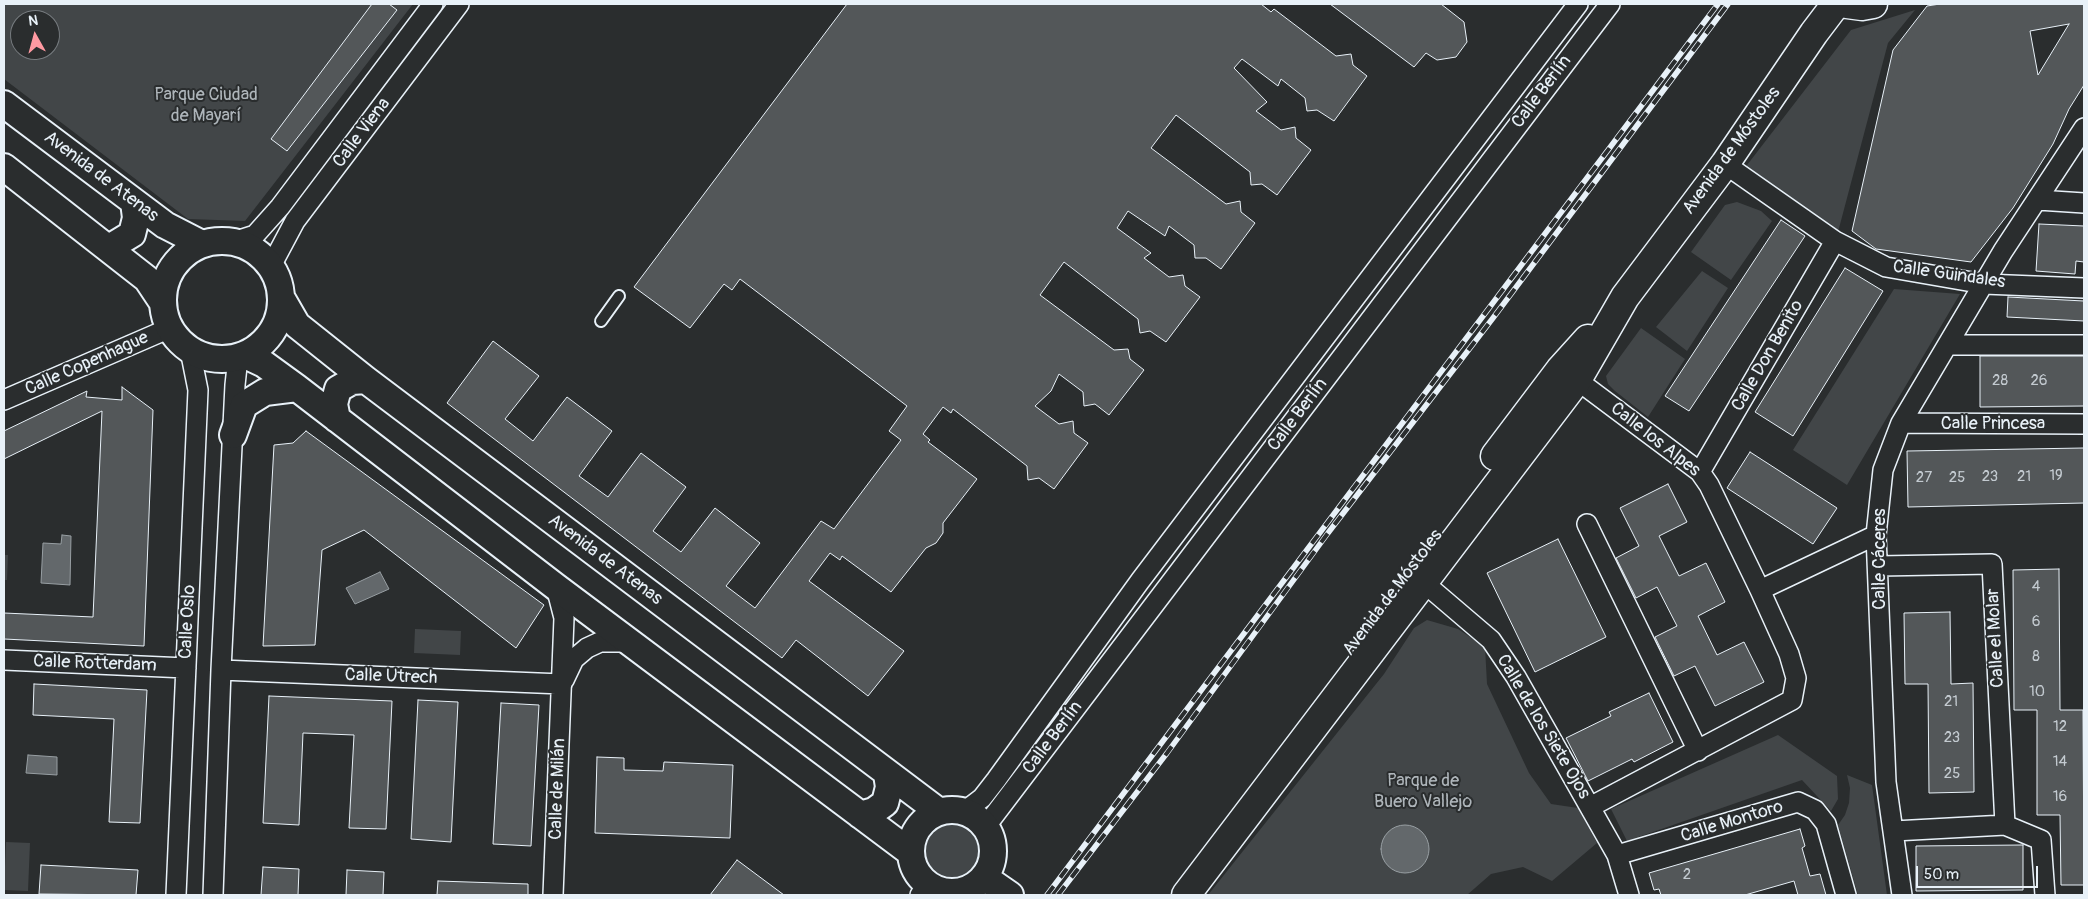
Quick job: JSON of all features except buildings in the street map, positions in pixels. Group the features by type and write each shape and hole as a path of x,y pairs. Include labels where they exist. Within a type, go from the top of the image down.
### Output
{"main road":[{"name":"Avenida de Móstoles","path":"1167,895 1560,370 1626,297 1724,164 1836,4"},
{"path":"1847,4 1862,6 1874,4"},
{"name":"Avenida de Móstoles","path":"1186,895 1577,380 1626,297"}],"street":[{"name":"Calle Viena","path":"233,242 255,235 265,226 433,4"},
{"name":"Calle Viena","path":"271,266 295,221 460,4"},
{"name":"Calle Berlín","path":"965,811 982,798 996,780 1140,581 1578,4"},
{"name":"Calle Berlín","path":"986,826 1610,4"},
{"name":"Avenida de Atenas","path":"4,104 165,225 202,244"},
{"name":"Calle Cáceres","path":"1902,895 1886,782 1879,566 1876,535 1883,470 1901,423 1949,345 2003,251 2084,128"},
{"name":"Calle Guindales","path":"1724,164 1835,241 1886,267 1984,284 2084,288"},
{"path":"4,167 148,280 163,303 170,328 178,340 190,350 205,357 221,359 241,356 260,346 272,333 280,317 282,299 279,281 271,266 262,255 250,247 233,242 219,241 202,244 185,253 173,267 165,284 163,303"},
{"path":"2038,200 2084,203"},
{"path":"109,248 132,234 136,218 134,202"},
{"name":"Calle Don Benito","path":"1700,472 1835,241"},
{"name":"Avenida de Atenas","path":"282,299 297,325 366,380 938,811"},
{"name":"Calle Copenhague","path":"4,400 170,328"},
{"path":"1949,345 2084,345"},
{"name":"Calle Oslo","path":"176,895 198,390 190,350"},
{"path":"241,356 264,364 298,388 556,588 910,852"},
{"name":"Calle Oslo","path":"213,895 221,670 235,385 241,356"},
{"path":"337,419 334,404 338,389 352,381 366,380"},
{"name":"Calle los Alpes","path":"1577,380 1700,472 1709,485 1760,590 1789,654 1796,678 1792,700 1590,807"},
{"path":"233,435 244,405 265,392 298,388"},
{"name":"Calle Princesa","path":"1901,423 2084,424"},
{"path":"1587,524 1698,751"},
{"path":"1760,590 1876,535"},
{"name":"Calle el Molar","path":"1879,566 1992,564 2006,825"},
{"name":"Calle de los Siete Ojos","path":"1423,582 1491,640 1516,677 1617,855 1629,895"},
{"name":"Calle de Milán","path":"553,895 564,618 556,588"},
{"name":"Calle de Milán","path":"562,684 574,659 587,648 600,642 629,642"},
{"name":"Calle Rotterdam","path":"4,660 186,668"},
{"name":"Calle Utrech","path":"221,670 562,684"},
{"path":"860,815 874,811 885,803 889,787 887,774"},
{"name":"Calle Montoro","path":"1617,855 1798,802 1815,810 1826,824 1846,895"},
{"path":"952,809 965,811 976,817 986,826 992,839 994,852 991,865 984,877 974,886 962,891 923,891 912,863 910,852 912,839 918,827 938,811 952,809"},
{"path":"1894,831 2006,825 2041,840 2045,895"},
{"path":"984,877 1010,895"}],"lane":[{"path":"601,321 619,296"}],"green space":[{"name":"Parque Ciudad de Mayarí","path":"4,4 413,4 245,221 188,219 4,79"},
{"path":"1915,10 1888,43 1838,232 1744,169 1851,30"},
{"path":"1737,202 1761,211 1772,221 1731,280 1691,252 1725,205"},
{"path":"1702,271 1728,288 1687,351 1656,327"},
{"path":"1894,289 1960,294 1847,485 1793,450"},
{"path":"1641,328 1685,359 1648,417 1615,391 1608,384 1606,376"},
{"path":"4,555 8,555 7,580 4,580"},
{"name":"Parque de Buero Vallejo","path":"1427,620 1458,629 1485,647 1487,684 1529,773 1551,804 1578,808 1597,843 1552,881 1523,867 1491,874 1467,895 1208,895 1384,674 1414,628"},
{"path":"415,629 461,631 460,655 414,653"},
{"path":"1778,735 1837,776 1838,799 1831,811 1802,780 1627,841 1611,809"},
{"path":"1847,775 1872,785 1887,895 1858,895 1838,825 1845,815 1849,803 1850,788"},
{"path":"952,825 962,827 971,833 977,842 979,852 977,862 971,871 962,877 952,879 942,877 933,871 927,862 925,852 927,842 933,833 942,827"},
{"path":"6,842 30,843 28,891 4,890"}],"shaded area":[{"path":"62,535 71,536 70,585 41,583 43,543 61,544"},
{"path":"380,572 389,589 355,604 346,588"},
{"path":"28,755 57,757 57,775 26,773"},
{"path":"1400,825 1410,825 1419,829 1425,835 1429,849 1425,863 1419,869 1410,873 1400,873 1391,869 1385,863 1381,854 1381,844 1385,835 1391,829"}],"railway":[{"path":"1047,895 1718,4"},
{"path":"1058,895 1167,753 1328,533 1493,318 1728,4"}]}
